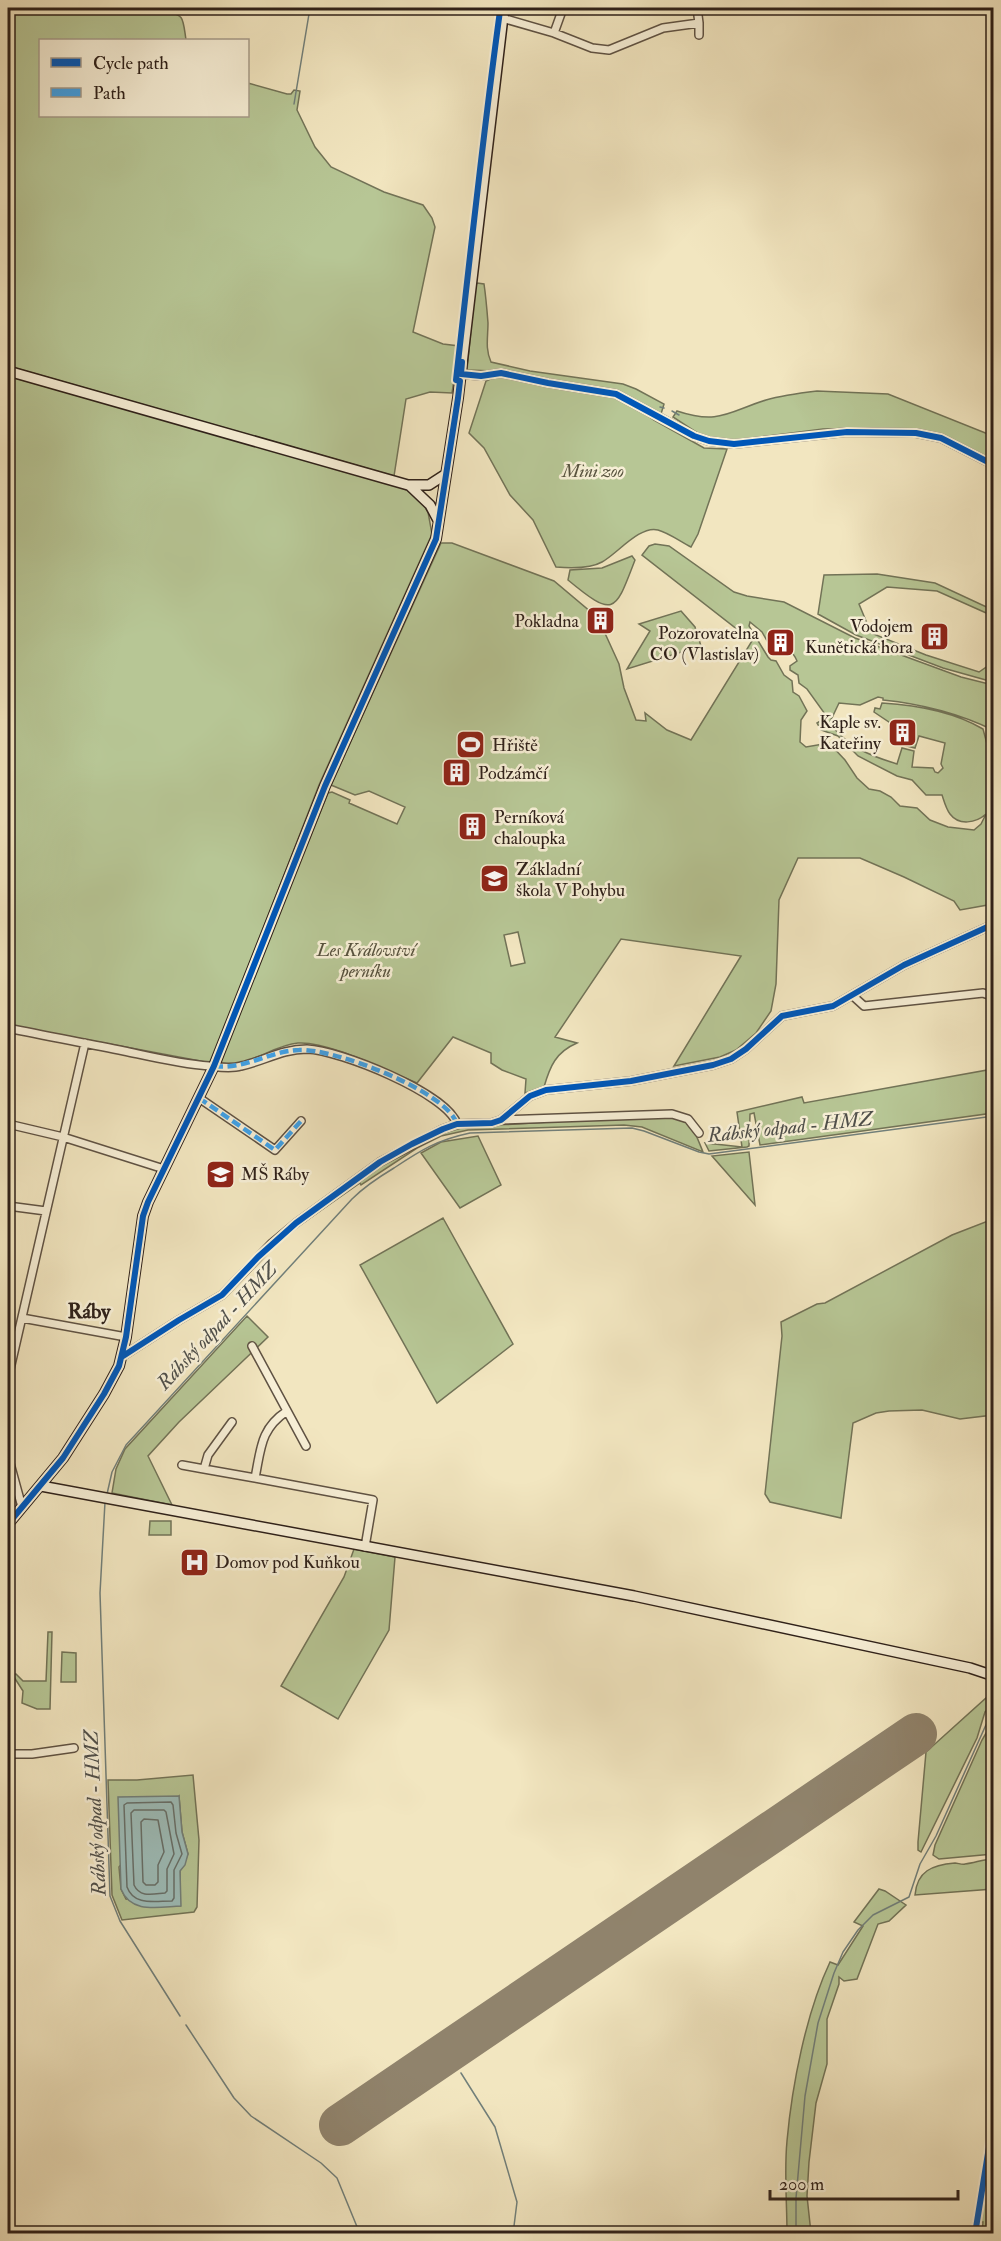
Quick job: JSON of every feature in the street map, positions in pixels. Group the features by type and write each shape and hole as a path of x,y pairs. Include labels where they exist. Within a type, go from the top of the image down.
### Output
{"street":[{"path":"8,1524 63,1458 104,1394 123,1356 143,1216 148,1202 214,1066 325,786 436,539 461,374 504,8"},
{"path":"554,33 563,8"},
{"path":"698,8 699,35"},
{"path":"502,18 554,33 592,48 609,50 663,28 699,22"},
{"path":"8,371 408,485 429,485 446,474"},
{"path":"461,374 481,376 501,373 616,394 694,436 709,441 744,443 847,432 916,433 941,438 993,465"},
{"path":"408,485 426,501 438,520"},
{"path":"501,1120 530,1096 546,1090 631,1081 723,1061 740,1054 782,1016 827,1008 853,996 904,965 993,924"},
{"path":"853,996 864,1006 983,993 993,997"},
{"path":"8,1028 172,1061 214,1066 241,1066 290,1050 308,1049 327,1053 345,1057 418,1088 451,1112 457,1124"},
{"path":"8,1378 8,1369 22,1318 85,1043"},
{"path":"199,1098 274,1150 301,1121"},
{"path":"123,1356 222,1295 272,1243 380,1162 442,1129 457,1124 492,1123 501,1120 672,1114 688,1119 699,1133"},
{"path":"8,1124 63,1137 164,1169"},
{"path":"8,1206 46,1211"},
{"path":"22,1318 126,1337"},
{"path":"252,1346 306,1446"},
{"path":"255,1478 266,1432 275,1419 287,1411"},
{"path":"204,1469 208,1455 232,1422"},
{"path":"8,1456 22,1507"},
{"path":"182,1465 373,1500 365,1547"},
{"path":"41,1486 695,1608 969,1668 993,1676"},
{"path":"8,1754 32,1754 74,1748"}],"green space":[{"path":"8,8 157,8 177,15 184,24 186,39 39,39 39,117 249,117 249,83 287,94 291,94 294,90 300,91 297,110 315,147 331,167 384,192 423,205 432,218 435,227 413,332 443,344 459,346 452,393 430,392 406,399 394,476 8,366"},
{"path":"477,283 484,284 488,323 487,348 491,362 530,371 623,384 664,404 661,414 618,392 495,371 467,370"},
{"path":"8,376 392,484 417,494 428,512 432,534 319,785 211,1063 8,1025"},
{"name":"Mini zoo","path":"497,376 617,398 633,405 654,420 704,448 727,449 698,534 691,547 666,533 651,530 636,536 608,558 592,566 556,567 533,520 510,495 484,448 469,433 486,381"},
{"path":"817,391 888,394 993,436 993,462 919,431 871,428 823,429 729,441 705,438 673,417 677,411 714,417 772,398"},
{"name":"Les Království perníku","path":"441,543 452,543 554,581 598,618 619,664 624,688 636,720 646,721 645,713 667,730 691,740 752,641 642,555 649,546 655,544 669,546 734,592 784,602 855,638 961,677 993,685 993,730 940,710 883,700 878,697 860,705 839,703 830,722 850,744 868,754 897,764 902,748 914,751 912,767 933,768 938,773 943,768 941,764 945,743 919,736 915,748 903,745 908,733 874,712 875,708 880,709 882,703 921,708 960,718 983,729 987,744 993,743 990,756 993,755 991,774 994,782 993,904 960,910 954,901 860,858 798,858 779,900 776,984 771,1011 756,1033 736,1050 720,1057 674,1066 741,956 621,939 555,1037 577,1043 559,1055 544,1087 525,1093 526,1079 491,1063 491,1053 453,1037 417,1083 358,1058 311,1044 288,1045 241,1063 222,1063 220,1059 328,793 332,792 350,800 349,803 397,824 405,807 369,791 355,795 331,785","holes":["750,622 762,632 770,646 786,649 795,656 797,661 790,666 790,670 798,675 799,683 807,689 825,714 817,723 821,730 838,736 858,756 897,776 912,780 926,795 942,795 945,805 954,818 968,822 986,814 981,824 974,830 948,827 930,820 917,808 900,806 891,797 880,791 869,789 857,778 845,760 829,743 806,747 800,742 801,720 807,711 799,696 793,692 792,681 784,675 776,661 768,657 749,626","518,932 525,963 511,966 504,935"]},
{"path":"632,556 635,560 623,591 612,604 605,605 595,601 568,580 570,570 602,568"},
{"path":"877,574 935,583 993,610 993,616 937,591 887,587 859,604 871,633 926,655 979,672 992,663 993,658 993,682 943,668 856,635 818,614 824,575"},
{"path":"681,611 695,627 701,646 627,669 650,631 639,624"},
{"path":"993,1069 993,1113 760,1145 754,1113 750,1114 749,1146 747,1147 709,1151 705,1143 742,1147 737,1112 802,1097 804,1103"},
{"path":"664,1115 681,1120 690,1126 703,1152 642,1127 624,1125 468,1130 441,1136 417,1148 361,1185 360,1183 303,1223 376,1168 432,1136 465,1127"},
{"path":"478,1136 501,1185 460,1208 421,1153 441,1142"},
{"path":"749,1152 755,1205 712,1156"},
{"path":"443,1218 513,1344 437,1403 360,1265"},
{"path":"993,1219 993,1415 960,1419 922,1410 876,1413 853,1423 841,1518 770,1502 765,1494 782,1336 781,1322 817,1304 825,1303 952,1235"},
{"path":"247,1316 268,1337 179,1422 148,1456 172,1505 112,1493 116,1469 125,1449"},
{"path":"150,1521 171,1521 171,1535 149,1535"},
{"path":"354,1549 395,1557 389,1630 338,1719 281,1686 344,1577"},
{"path":"48,1632 52,1632 50,1709 37,1709 22,1703 23,1691 12,1674 16,1674 23,1681 46,1681"},
{"path":"62,1652 76,1653 76,1682 61,1682"},
{"path":"986,1698 991,1701 991,1706 985,1712 977,1738 921,1852 918,1850 918,1842 926,1752"},
{"path":"993,1721 993,1854 939,1859 933,1855 935,1845 982,1740"},
{"path":"193,1775 199,1840 197,1907 194,1912 122,1920 112,1895 108,1780","holes":["179,1796 182,1832 188,1854 180,1871 180,1906 126,1899 121,1889 119,1867"]},
{"path":"993,1859 993,1889 915,1895 922,1875 939,1865"},
{"path":"879,1889 906,1905 889,1921 878,1924 857,1979 844,1981 839,1977 839,1984 827,2019 827,2064 816,2103 809,2162 807,2196 811,2233 787,2233 787,2141 796,2073 807,2026 830,1962 838,1965 863,1926 854,1922"},
{"path":"987,2173 993,2173 993,2233 982,2233 983,2222 980,2222"}],"water":[{"path":"179,1796 182,1832 188,1854 185,1865 180,1871 181,1906 155,1908 138,1906 126,1897 121,1889 118,1797"}],"waterway":[{"path":"294,104 310,8"},
{"path":"660,407 664,408"},
{"path":"672,411 679,415"},
{"name":"Rábský odpad - HMZ","path":"107,1494 112,1472 126,1445 352,1199 378,1178 439,1142 470,1133 632,1128 709,1154 994,1116"},
{"name":"Rábský odpad - HMZ","path":"105,1502 100,1593 110,1896 120,1921 180,2016"},
{"path":"796,2234 796,2198 805,2096 818,2023 834,1973 843,1952 858,1930 873,1915 909,1897 920,1864 936,1836 994,1707"},
{"name":"Rábský odpad - HMZ","path":"186,2025 234,2098 251,2116 321,2163 337,2178 360,2234"},
{"path":"461,2073 495,2127 517,2202 513,2234"}],"runway":[{"path":"340,2125 916,1734"}],"marked path":[{"path":"214,1066 225,1067 247,1063 277,1053 299,1050 337,1056 387,1074 412,1086 433,1098 449,1111 457,1124"},
{"path":"199,1098 275,1150 301,1121"}],"cycle path":[{"path":"8,1524 63,1458 119,1366 126,1337 143,1216 148,1202 214,1066 325,786 436,539 458,398 460,381 456,380 477,196 500,11 503,12"},
{"path":"462,362 461,374 481,376 501,373 616,394 694,436 709,441 734,444 847,432 916,433 941,438 994,465"},
{"path":"123,1356 222,1295 258,1257 296,1223 380,1162 412,1144 457,1124 492,1123 501,1120 530,1096 546,1090 631,1081 713,1065 731,1059 746,1049 782,1016 833,1006 904,965 994,924"},
{"path":"975,2234 994,2116"}],"place":[{"name":"Pokladna","path":"600,621"},
{"name":"Vodojem Kunětická hora","path":"934,636"},
{"name":"Pozorovatelna CO (Vlastislav)","path":"780,643"},
{"name":"Kaple sv. Kateřiny","path":"902,732"},
{"name":"Hřiště","path":"471,745"},
{"name":"Podzámčí","path":"457,773"},
{"name":"Perníková chaloupka","path":"473,827"},
{"name":"Základní škola V Pohybu","path":"495,879"},
{"name":"MŠ Ráby","path":"220,1174"},
{"name":"Domov pod Kuňkou","path":"194,1562"}],"district":[{"name":"Ráby","path":"89,1311"}]}
